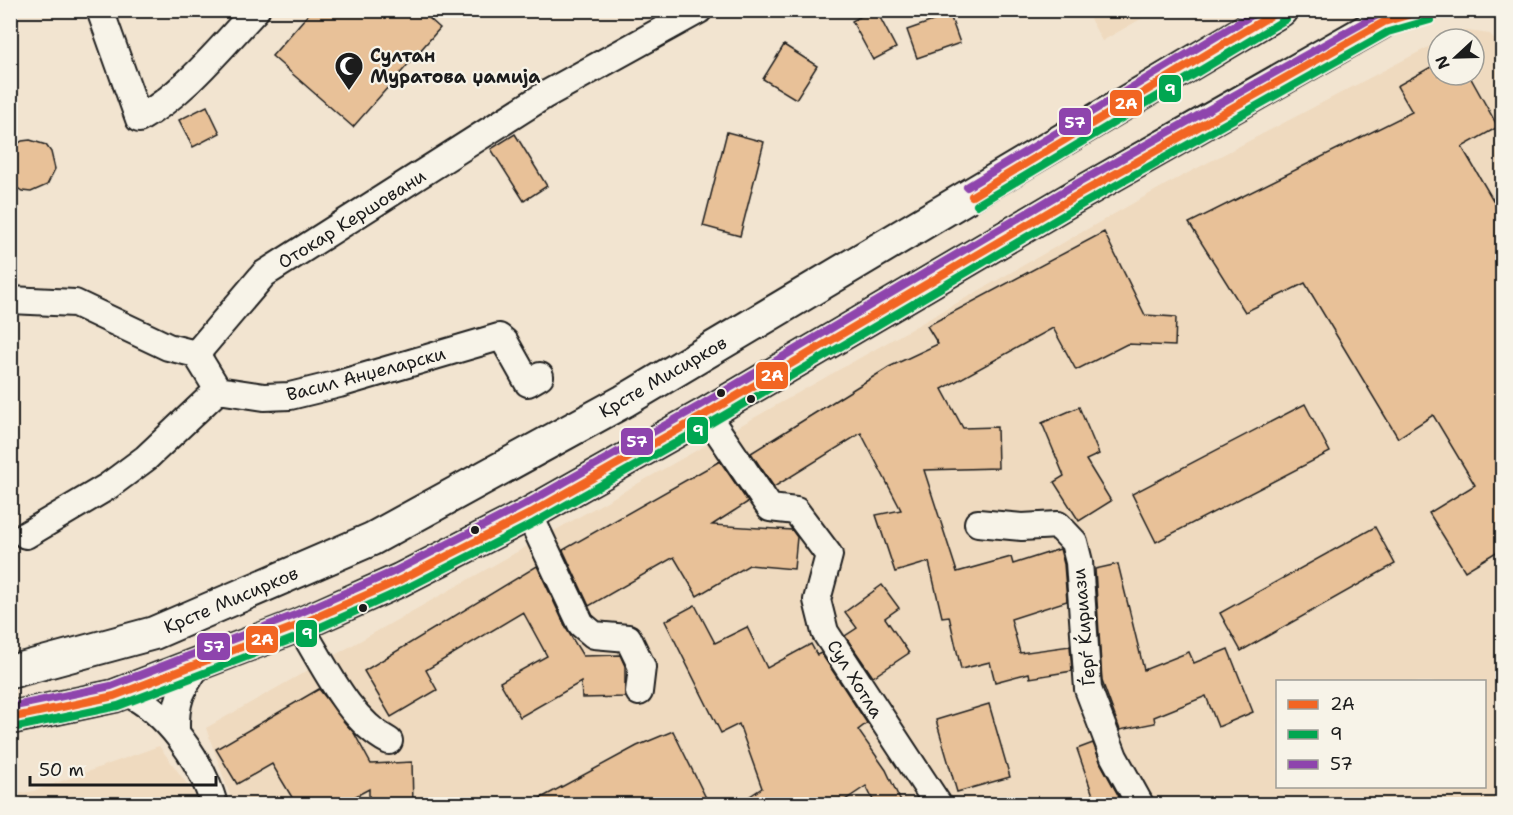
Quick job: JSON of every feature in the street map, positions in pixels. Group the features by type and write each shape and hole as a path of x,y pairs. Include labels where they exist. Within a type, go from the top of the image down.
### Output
{"street":[{"path":"100,10 139,119 158,108 183,86 256,10"},
{"name":"Отокар Кершовани","path":"196,354 264,274 545,95 699,10"},
{"name":"Крсте Мисирков","path":"16,667 154,633 372,539 624,401 1281,10"},
{"path":"10,718 125,692 299,625 400,580 529,514 706,414 1076,196 1394,16 1427,10"},
{"path":"10,300 75,303 168,347 196,354 218,390 146,458 107,488 26,535"},
{"name":"Васил Анџеларски","path":"218,390 264,397 290,396 499,337 534,379"},
{"name":"Сул Хотла","path":"706,414 770,508 796,511 829,555 817,600 825,632 938,804"},
{"path":"529,514 581,624 594,635 628,638 642,667 639,692"},
{"name":"Ѓерѓ Ќириази","path":"978,523 1022,527 1058,525 1074,542 1079,562 1088,689 1114,757 1140,804"},
{"path":"299,625 356,717 371,732 389,741"},
{"path":"176,732 175,708 180,692 199,663"},
{"path":"125,692 155,709 176,732 210,792 214,804"}],"shaded area":[{"path":"1086,11 1155,11 1102,41"},
{"path":"1486,33 1490,34 1502,47 1502,804 233,804 206,728 1167,184 1426,48 1426,87 1486,87"},
{"path":"159,746 196,796 198,804 11,804 11,795 34,791"}],"building":[{"name":"Султан Муратова џамија","path":"312,10 420,10 440,28 353,127 272,56"},
{"path":"876,10 896,48 873,60 852,21"},
{"path":"950,15 960,43 917,58 907,30"},
{"path":"784,45 817,66 796,99 763,79"},
{"path":"1426,70 1426,87 1476,87 1498,127 1462,147 1503,217 1503,548 1465,571 1429,513 1475,485 1433,415 1398,438 1305,283 1245,312 1189,223 1412,112 1397,86"},
{"path":"207,106 220,133 193,147 179,120"},
{"path":"727,132 764,142 740,236 703,226"},
{"path":"515,134 547,186 524,201 491,149"},
{"path":"30,140 46,145 51,152 55,169 47,185 31,192 22,191 10,183 10,149 22,141"},
{"path":"1104,232 1145,315 1176,317 1175,346 1127,344 1076,370 1053,328 942,389 963,428 997,427 998,468 924,470 957,572 1011,557 1013,564 1060,549 1064,564 1067,601 1011,619 1020,653 1070,646 1072,671 1030,678 1029,673 995,682 990,662 961,669 949,616 942,617 929,562 895,572 876,515 901,510 861,433 774,487 751,453 889,367 938,344 927,326"},
{"path":"1305,404 1330,452 1156,542 1132,494"},
{"path":"1079,407 1099,454 1086,460 1111,501 1079,521 1054,482 1064,476 1042,423"},
{"path":"720,461 748,502 712,525 792,530 797,537 794,569 749,565 697,596 674,557 589,606 563,550"},
{"path":"1375,527 1395,564 1241,651 1220,613"},
{"path":"1118,564 1144,670 1189,652 1194,663 1228,649 1253,712 1218,727 1206,696 1154,717 1155,723 1120,730 1102,681 1095,569"},
{"path":"537,566 567,630 583,656 620,655 625,666 625,697 582,698 581,682 520,717 500,682 547,656 523,612 426,670 437,690 391,717 364,671"},
{"path":"882,585 899,608 885,618 909,653 873,677 845,636 857,628 845,612"},
{"path":"695,605 715,643 747,627 767,668 811,644 817,655 821,653 867,723 858,730 886,770 902,804 875,804 866,786 839,804 738,804 762,788 739,724 721,733 665,621"},
{"path":"319,689 354,733 371,764 412,762 413,804 369,804 369,789 341,804 296,804 272,764 237,784 216,749"},
{"path":"989,704 1010,777 957,792 936,720"},
{"path":"673,731 709,804 530,804 637,746"},
{"path":"1093,743 1101,764 1123,804 1096,804 1077,749"}],"transit line":[{"name":"57","path":"967,187 1260,10"},
{"name":"2A","path":"972,196 1280,10"},
{"name":"57","path":"10,707 111,686 295,615 395,571 524,505 701,405 1071,187 1386,10"},
{"name":"2A","path":"10,718 114,696 299,625 400,580 529,514 706,414 1076,196 1384,22 1425,10"},
{"name":"9","path":"977,205 1286,19"},
{"name":"9","path":"12,728 118,706 303,635 405,589 534,523 711,423 1081,205 1388,32 1430,20"}],"place":[{"name":"Султан Муратова џамија","path":"349,92"}]}
